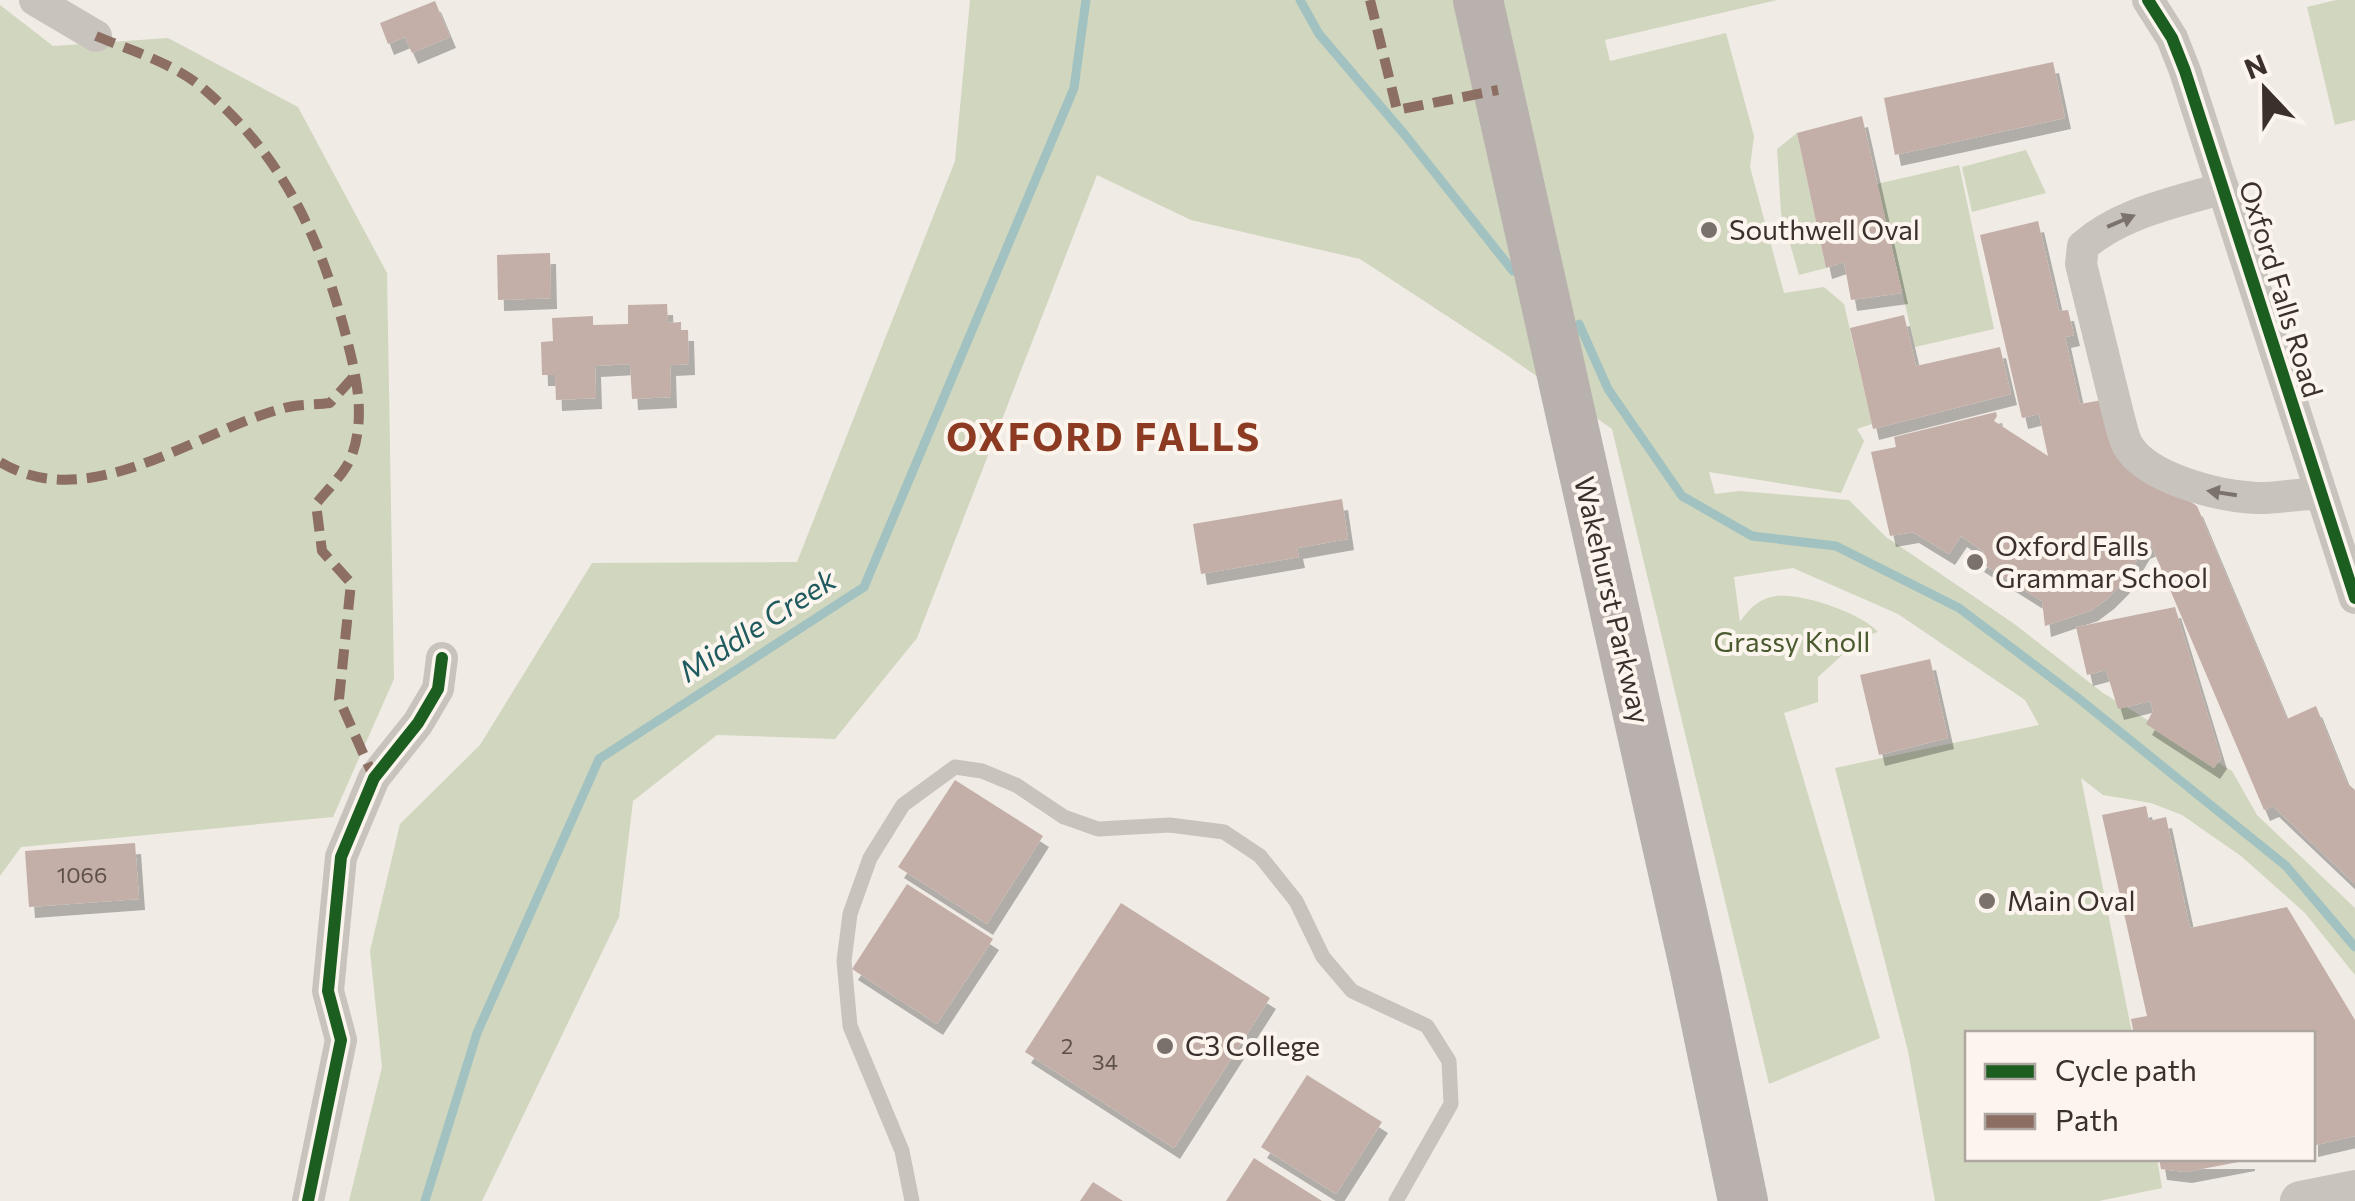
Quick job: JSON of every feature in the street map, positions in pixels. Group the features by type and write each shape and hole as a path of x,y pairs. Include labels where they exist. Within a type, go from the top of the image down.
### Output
{"main road":[{"name":"Wakehurst Parkway","path":"1478,0 1699,987 1742,1201"}],"street":[{"path":"35,0 96,36"},
{"name":"Oxford Falls Road","path":"2148,0 2178,54 2355,598"},
{"path":"2223,188 2131,216 2102,230 2083,246 2081,264 2120,422 2128,445 2140,460 2197,489 2258,498 2319,494"},
{"path":"308,1201 341,1040 328,991 341,857 374,778 418,723 438,689 442,658"},
{"path":"2300,1201 2355,1190"}],"lane":[{"path":"912,1201 902,1151 850,1026 844,961 850,914 870,858 903,805 955,767 982,771 1016,785 1064,817 1098,828 1170,825 1224,832 1260,856 1296,901 1323,957 1352,991 1427,1026 1449,1061 1451,1104 1396,1201"}],"green space":[{"name":"Grassy Knoll","path":"970,0 1777,0 1605,40 1610,61 1726,33 1754,136 1750,167 1784,293 1824,287 1844,304 1872,424 1857,429 1864,441 1841,493 1709,472 1715,494 1739,491 1849,500 1886,537 2013,623 2103,693 2232,771 2257,815 2355,908 2355,975 2305,913 2241,856 2182,815 2151,803 2103,795 2081,778 2132,1031 1965,1031 1965,1161 2157,1161 2162,1188 2099,1201 1935,1201 1908,1051 1835,768 2039,725 2025,700 1898,614 1793,568 1734,577 1740,622 1760,602 1788,596 1846,611 1878,632 1862,637 1818,677 1818,702 1784,713 1880,1038 1769,1084 1612,429 1360,259 1191,220 1097,175 917,638 835,739 717,735 633,801 619,917 482,1201 349,1201 382,1067 370,951 400,824 480,745 592,563 797,562 955,161"},
{"path":"2355,0 2355,120 2335,125 2307,7"},
{"path":"0,5 53,46 168,38 298,107 387,273 394,679 333,817 21,847 0,876"},
{"path":"1797,133 1826,268 1799,275 1781,213 1777,149"},
{"path":"2026,150 2046,193 1972,212 1962,167"},
{"path":"1959,165 1994,329 1915,347 1877,184"}],"building":[{"path":"435,1 450,37 412,53 405,37 388,44 380,23"},
{"path":"2053,62 2065,118 1895,155 1884,98"},
{"path":"1862,116 1902,293 1851,300 1844,262 1826,268 1797,133"},
{"path":"2038,221 2059,311 2068,310 2074,335 2065,337 2080,404 2102,400 2114,453 2197,506 2287,719 2316,706 2347,783 2355,790 2355,884 2273,806 2264,810 2151,545 2144,548 2123,583 2108,598 2092,610 2045,626 2042,601 1978,561 1984,552 1961,536 1949,554 1913,532 1890,536 1871,452 1896,447 1894,437 1996,412 1994,421 2048,456 2039,414 2022,418 1980,235"},
{"path":"550,253 551,298 498,300 497,255"},
{"path":"667,304 668,323 681,322 681,330 688,330 689,364 670,365 671,397 632,399 630,364 595,366 596,398 556,400 555,375 542,375 541,342 553,341 552,318 593,316 593,325 628,324 628,305"},
{"path":"1904,315 1916,366 2000,347 2011,394 1873,429 1850,328"},
{"path":"1342,499 1348,539 1297,548 1299,557 1201,574 1193,524"},
{"path":"2175,607 2221,758 2214,768 2146,724 2153,711 2150,701 2118,709 2106,670 2087,675 2076,627"},
{"path":"1930,659 1948,738 1879,755 1860,675"},
{"path":"955,780 1043,836 987,924 898,867"},
{"path":"2146,806 2149,821 2166,817 2190,928 2287,907 2355,1020 2355,1136 2315,1145 2315,1031 2133,1031 2131,1019 2147,1016 2102,815"},
{"path":"135,843 139,899 29,907 25,851"},
{"path":"907,884 993,939 937,1024 852,969"},
{"path":"1121,903 1270,998 1174,1148 1025,1052"},
{"path":"1307,1075 1382,1122 1336,1194 1261,1147"},
{"path":"1254,1158 1322,1201 1226,1201"},
{"path":"2160,1161 2244,1161 2186,1172 2161,1169"},
{"path":"1093,1182 1123,1201 1080,1201"}],"waterway":[{"name":"Middle Creek","path":"425,1201 477,1033 599,759 864,587 1074,88 1086,0"},
{"path":"1300,0 1319,34 1513,271"},
{"path":"1579,324 1608,389 1682,496 1752,536 1836,546 1959,608 2078,698 2286,866 2355,947"}],"marked path":[{"path":"1370,0 1397,110 1498,90"},
{"path":"96,36 181,73 233,116 257,143 295,201 324,265 350,351 359,410 349,461 316,504 322,551 351,583 339,699 374,778"},
{"path":"0,462 34,476 70,480 106,475 284,408 330,403 356,374"}],"cycle path":[{"path":"2148,0 2172,38 2185,71 2355,598"},
{"path":"308,1201 341,1040 328,991 341,857 374,778 418,723 438,689 442,658"}],"place":[{"name":"Southwell Oval","path":"1709,230"},
{"name":"Oxford Falls Grammar School","path":"1975,562"},
{"name":"Main Oval","path":"1987,901"},
{"name":"C3 College","path":"1165,1046"}],"district":[{"name":"OXFORD FALLS","path":"1104,438"}]}
